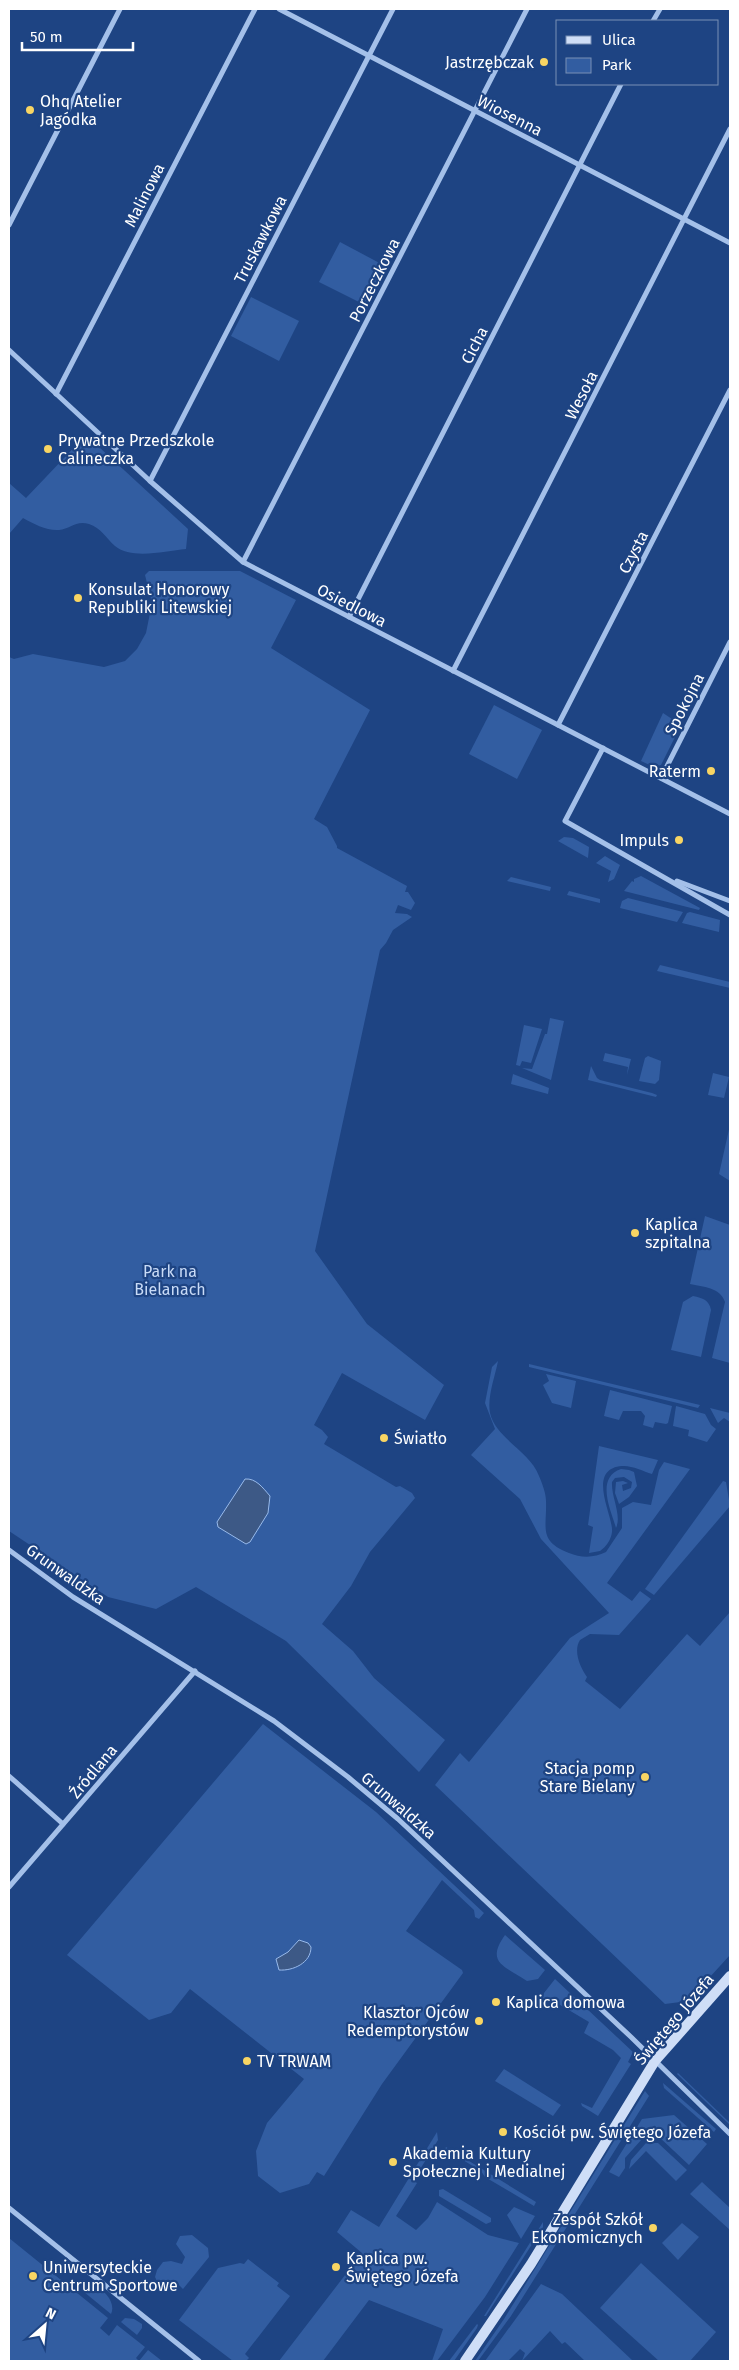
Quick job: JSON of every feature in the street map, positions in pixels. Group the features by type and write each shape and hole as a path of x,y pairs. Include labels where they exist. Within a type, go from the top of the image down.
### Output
{"street":[{"path":"9,225 120,9"},
{"name":"Malinowa","path":"56,394 255,9"},
{"name":"Wiosenna","path":"279,9 730,243"},
{"name":"Truskawkowa","path":"150,481 392,9"},
{"name":"Porzeczkowa","path":"243,562 528,9"},
{"path":"654,20 660,9"},
{"name":"Cicha","path":"349,617 620,85"},
{"name":"Wesoła","path":"453,671 730,129"},
{"name":"Osiedlowa","path":"9,350 150,481 243,562 730,814"},
{"name":"Czysta","path":"558,725 730,390"},
{"name":"Spokojna","path":"660,778 730,642"},
{"path":"603,748 565,821 730,915"},
{"path":"663,876 730,901"},
{"name":"Grunwaldzka","path":"9,1550 73,1597 274,1721 348,1777 398,1819 730,2134"},
{"name":"Źródlana","path":"9,1887 195,1671"},
{"path":"9,1776 64,1824"},
{"name":"Świętego Józefa","path":"465,2361 530,2264 655,2061 730,1976"},
{"path":"9,2208 199,2361"}],"green space":[{"path":"340,242 387,267 367,306 319,282"},
{"path":"251,297 299,321 279,361 231,336"},
{"path":"86,435 188,529 186,549 149,554 130,553 115,546 97,528 84,523 54,530 41,527 23,518 9,534 9,483 26,498"},
{"name":"Park na Bielanach","path":"149,571 240,571 296,600 271,648 370,710 314,819 327,827 337,848 407,886 405,892 408,892 415,903 411,910 398,905 395,913 407,914 412,917 393,930 380,950 315,1251 367,1324 444,1385 425,1420 342,1373 314,1425 328,1437 324,1444 396,1487 400,1486 412,1493 415,1498 370,1552 351,1586 322,1624 353,1651 374,1678 445,1740 419,1772 286,1641 196,1587 156,1609 108,1597 9,1531 9,657 14,659 33,654 104,667 125,661 137,649 146,633 152,603 145,575"},
{"path":"494,705 542,730 517,779 469,754"},
{"path":"663,713 681,725 661,765 654,767 641,761"},
{"path":"564,837 573,838 589,847 588,858 558,841"},
{"path":"605,856 620,865 614,879 608,882 611,871 596,863"},
{"path":"641,876 700,908 699,910 624,891 632,881 634,882 634,879"},
{"path":"511,877 551,887 550,891 507,881"},
{"path":"569,891 600,899 600,903 567,895"},
{"path":"628,898 683,912 677,922 620,908 622,901"},
{"path":"690,912 720,920 719,932 682,923 687,913"},
{"path":"660,965 730,982 730,988 657,971"},
{"path":"550,1018 564,1021 551,1080 522,1068 532,1069 545,1034 547,1034"},
{"path":"524,1025 542,1029 531,1063 522,1061 520,1066 516,1065"},
{"path":"605,1053 631,1059 627,1075 628,1067 603,1061"},
{"path":"648,1056 661,1061 659,1080 655,1084 639,1081 645,1058"},
{"path":"591,1066 600,1080 657,1095 656,1097 588,1080"},
{"path":"713,1073 729,1077 724,1098 708,1095"},
{"path":"513,1074 549,1088 548,1094 511,1084"},
{"path":"730,1125 730,1181 719,1174"},
{"path":"705,1216 730,1225 730,1363 712,1358 725,1302 723,1297 710,1288 690,1284"},
{"path":"693,1296 705,1300 711,1310 701,1357 671,1350 683,1302"},
{"name":"Stacja pomp Stare Bielany","path":"498,1361 490,1394 490,1413 493,1422 499,1430 535,1467 546,1501 546,1533 552,1544 559,1548 574,1555 583,1556 592,1556 606,1552 622,1528 622,1508 633,1502 651,1505 659,1470 664,1462 690,1469 607,1583 632,1601 640,1591 651,1599 619,1635 590,1634 580,1640 577,1649 580,1664 587,1677 585,1681 620,1709 687,1634 700,1646 730,1612 730,1955 688,2001 665,2004 435,1785 460,1753 469,1762 570,1638 609,1613 541,1539 520,1499 471,1455 495,1429 485,1403 492,1367"},
{"path":"529,1364 700,1405 698,1408 529,1367"},
{"path":"546,1374 576,1381 571,1408 552,1403 543,1385 549,1381"},
{"path":"610,1390 672,1406 668,1423 655,1422 653,1428 643,1425 645,1416 641,1411 623,1411 619,1420 604,1416"},
{"path":"676,1406 705,1414 711,1425 716,1429 707,1442 688,1436 689,1430 673,1426"},
{"path":"710,1408 730,1413 730,1422 724,1418 718,1423"},
{"path":"599,1446 658,1460 652,1474 633,1467 622,1466 611,1469 605,1475 603,1484 604,1495 612,1532 608,1543 600,1551 589,1553 593,1527 588,1525"},
{"path":"621,1469 634,1472 637,1486 629,1497 619,1504 615,1493 616,1482 623,1481 628,1483 622,1485 623,1491 631,1488 632,1482 624,1477 615,1478 612,1482 618,1517 616,1528 607,1495 607,1487 613,1473"},
{"path":"723,1481 726,1482 730,1506 654,1595 645,1589"},
{"path":"263,1724 376,1812 484,1913 479,1919 475,1917 474,1910 442,1880 406,1931 462,1970 463,1973 382,2084 324,2176 317,2172 309,2184 280,2193 258,2176 256,2151 267,2123 304,2079 190,1989 171,2013 149,2020 67,1955"},
{"path":"505,1935 545,1970 538,1979 527,1981 500,1963 497,1958 497,1952 499,1944"},
{"path":"555,1979 633,2052 628,2062 631,2064 598,2116 582,2106 581,2103 592,2108 621,2058 613,2050 584,2033 589,2022 550,1999 543,2008 541,2006 544,1993"},
{"path":"504,2069 561,2105 553,2116 495,2081"},
{"path":"677,2074 730,2123 730,2125"},
{"path":"663,2083 716,2129 714,2132 664,2088"},
{"path":"645,2091 649,2096 511,2316 478,2361 475,2361 504,2319"},
{"path":"674,2115 707,2144 689,2165 658,2136 642,2139 625,2158 625,2168 619,2177 609,2172 642,2119"},
{"path":"437,2132 438,2140 419,2171 415,2168"},
{"path":"646,2143 658,2143 687,2170 676,2181 646,2151 629,2169 631,2160"},
{"path":"446,2147 536,2202 534,2206 485,2177 481,2171 445,2149"},
{"path":"409,2178 417,2183 396,2216 416,2230 428,2218 437,2202 488,2235 519,2243 485,2297 437,2361 432,2361 443,2329 369,2300 323,2361 279,2361 362,2253 337,2232 351,2210 379,2227"},
{"path":"702,2182 730,2208 730,2230 690,2194"},
{"path":"443,2189 491,2218 491,2222 486,2224 439,2196 439,2190"},
{"path":"514,2207 535,2216 521,2239 507,2215"},
{"path":"543,2222 543,2227 486,2316 484,2316"},
{"path":"682,2223 699,2237 678,2260 662,2243"},
{"path":"192,2235 208,2248 209,2257 183,2289 178,2284 167,2282 160,2287 155,2277 157,2270 163,2262 171,2261 182,2264 185,2257 176,2244 180,2236"},
{"name":"Uniwersyteckie Centrum Sportowe","path":"9,2238 108,2318 100,2328 109,2336 117,2325 145,2347 136,2358 139,2361 9,2361"},
{"path":"248,2259 279,2283 277,2286 290,2296 245,2354 249,2358 246,2361 233,2361 179,2320 218,2268 240,2263 244,2264"},
{"path":"641,2263 716,2332 690,2361 659,2361 600,2308"},
{"path":"541,2284 562,2294 633,2361 585,2361 565,2342 562,2344 550,2331 522,2361 525,2353 520,2349 508,2361 485,2361"},
{"path":"89,2285 98,2288 107,2295 112,2304 111,2314 84,2292"},
{"path":"125,2318 134,2319 142,2324 142,2328 137,2335 121,2322"},
{"path":"477,2324 477,2328 454,2361 449,2361"},
{"path":"148,2350 162,2361 139,2361"}],"shaded area":[{"path":"245,1479 256,1482 270,1496 268,1513 250,1542 246,1544 218,1527 217,1522"},
{"path":"299,1940 308,1943 311,1947 305,1962 290,1969 279,1970 276,1959 288,1952"}],"place":[{"name":"Jastrzębczak","path":"544,62"},
{"name":"Ohq Atelier Jagódka","path":"30,110"},
{"name":"Prywatne Przedszkole Calineczka","path":"48,449"},
{"name":"Konsulat Honorowy Republiki Litewskiej","path":"78,598"},
{"name":"Raterm","path":"711,771"},
{"name":"Impuls","path":"679,840"},
{"name":"Kaplica szpitalna","path":"635,1233"},
{"name":"Światło","path":"384,1438"},
{"name":"Stacja pomp Stare Bielany","path":"645,1777"},
{"name":"Kaplica domowa","path":"496,2002"},
{"name":"Klasztor Ojców Redemptorystów","path":"479,2021"},
{"name":"TV TRWAM","path":"247,2061"},
{"name":"Kościół pw. Świętego Józefa","path":"503,2132"},
{"name":"Akademia Kultury Społecznej i Medialnej","path":"393,2162"},
{"name":"Zespół Szkół Ekonomicznych","path":"653,2228"},
{"name":"Kaplica pw. Świętego Józefa","path":"336,2267"},
{"name":"Uniwersyteckie Centrum Sportowe","path":"33,2276"}]}
